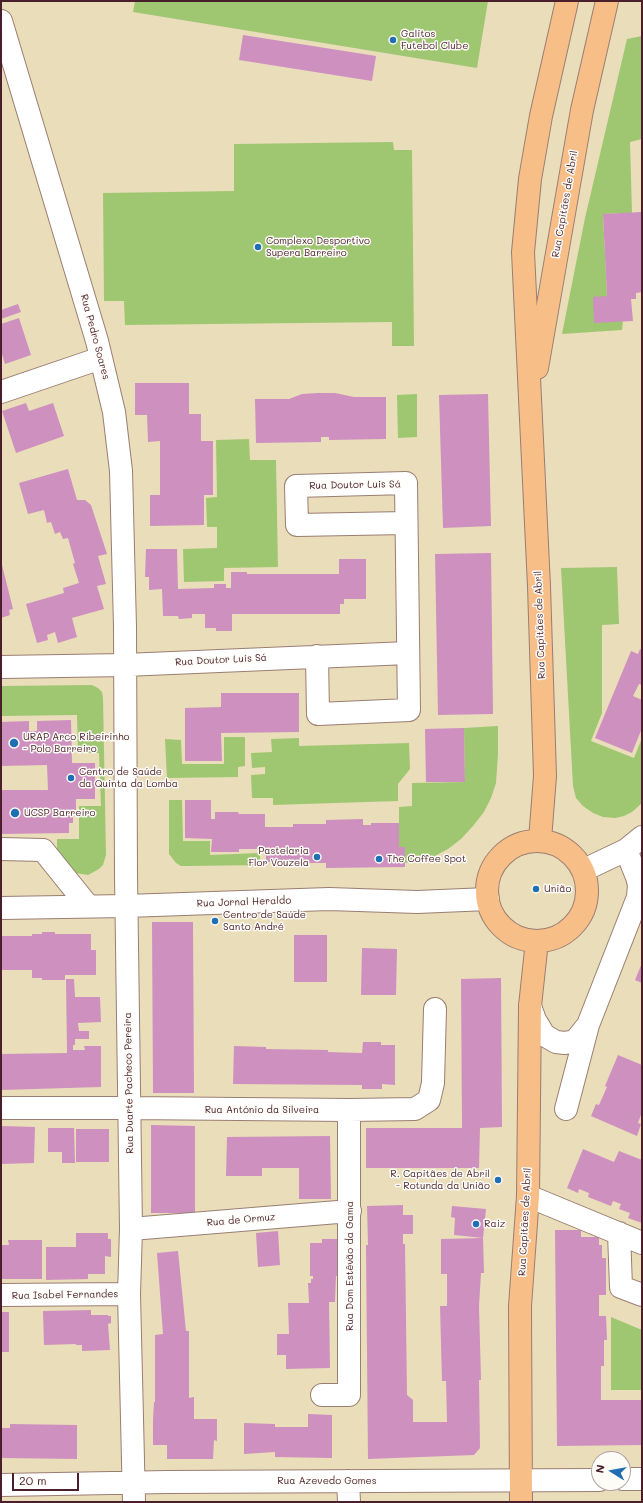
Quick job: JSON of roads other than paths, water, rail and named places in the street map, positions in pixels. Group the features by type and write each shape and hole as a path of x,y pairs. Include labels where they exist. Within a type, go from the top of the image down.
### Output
{"main road":[{"name":"Rua Capitães de Abril","path":"540,840 545,776 539,586 523,252 530,179 541,116 567,1"},
{"name":"Rua Capitães de Abril","path":"530,409 582,110 607,1"},
{"path":"540,840 554,843 566,849 576,858 584,870 588,884 587,898 583,912 575,924 564,934 551,940 537,941 523,939 516,936 499,924 492,912 488,899 487,886 490,873 504,852 515,845 528,841 540,840"},
{"name":"Rua Capitães de Abril","path":"521,1491 520,1306 528,1196 530,1006 537,941"}],"street":[{"name":"Rua Pedro Soares","path":"1,21 98,341 114,412 121,471 125,664"},
{"path":"1,392 101,358"},
{"name":"Rua Doutor Luis Sá","path":"406,522 297,525 296,486 406,483 408,653"},
{"path":"317,656 318,714 409,710 408,653"},
{"name":"Rua Doutor Luís Sá","path":"1,668 408,653"},
{"name":"Rua Duarte Pacheco Pereira","path":"125,664 126,906 130,1108 130,1294 133,1493"},
{"path":"566,1109 588,1025 637,915 639,885 634,844 584,870"},
{"path":"1,849 43,850 88,906"},
{"name":"Rua Jornal Heraldo","path":"1,908 126,906 329,899 416,902 488,899"},
{"path":"530,1006 535,1020 544,1035 556,1042 564,1043 575,1041 588,1025"},
{"name":"Rua António da Silveira","path":"1,1108 415,1109 429,1100 433,1083 435,1009"},
{"name":"Rua Dom Estêvão da Gama","path":"322,1395 349,1395 349,1110"},
{"path":"528,1196 642,1243"},
{"name":"Rua de Ormuz","path":"131,1229 350,1211"},
{"path":"619,1233 621,1287 642,1295"},
{"name":"Rua Isabel Fernandes","path":"1,1295 130,1294"},
{"path":"631,1479 642,1479"},
{"name":"Rua Azevedo Gomes","path":"1,1485 133,1493 521,1491 591,1481"}],"place":[{"name":"Galitos Futebol Clube","path":"393,40"},
{"name":"Complexo Desportivo Supera Barreiro","path":"258,247"},
{"name":"URAP Arco Ribeirinho - Polo Barreiro","path":"14,743"},
{"name":"Centro de Saúde da Quinta da Lomba","path":"71,778"},
{"name":"UCSP Barreiro","path":"15,813"},
{"name":"Pastelaria Flor Vouzela","path":"317,857"},
{"name":"The Coffee Spot","path":"379,859"},
{"name":"União","path":"536,889"},
{"name":"Centro de Saúde Santo André","path":"215,921"},
{"name":"R. Capitães de Abril - Rotunda da União","path":"498,1180"},
{"name":"Raiz","path":"476,1224"}]}
